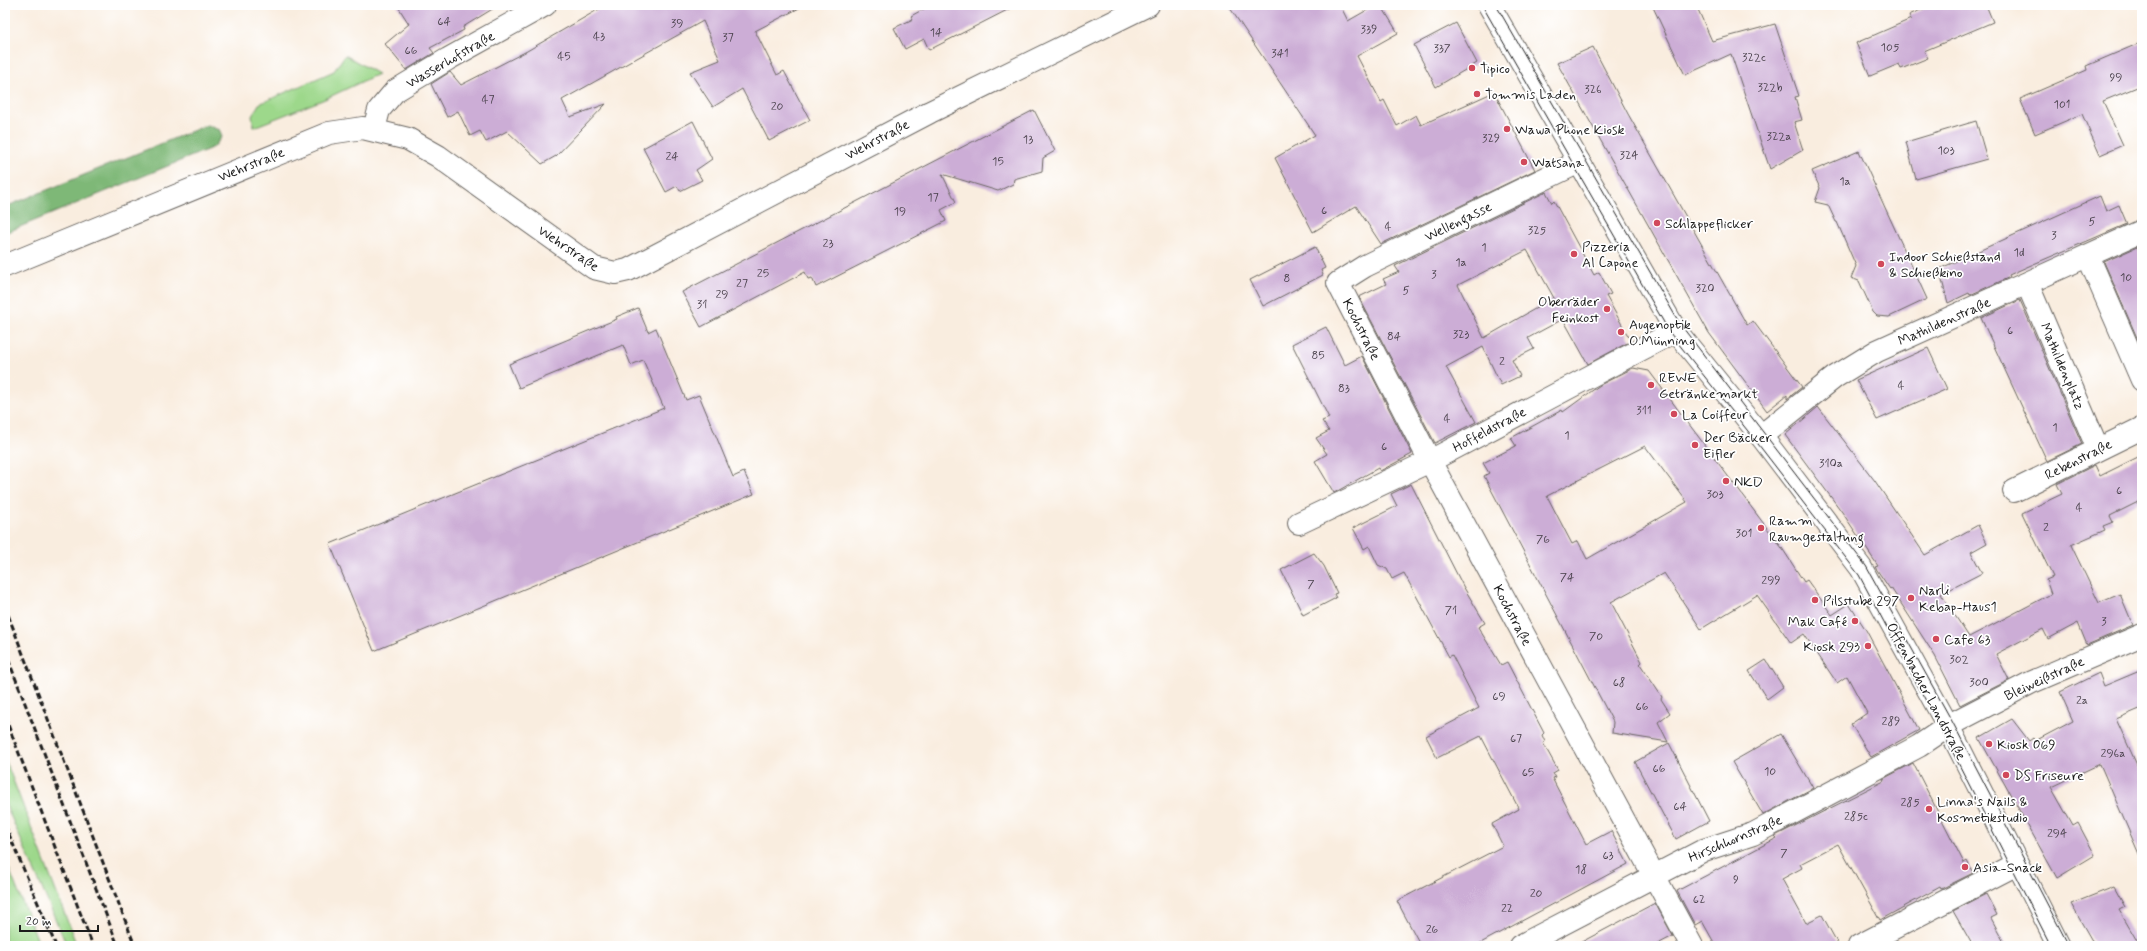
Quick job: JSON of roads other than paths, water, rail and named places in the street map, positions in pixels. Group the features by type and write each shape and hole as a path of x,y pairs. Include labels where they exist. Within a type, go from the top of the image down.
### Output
{"street":[{"name":"Wasserhofstraße","path":"374,129 379,110 395,91 448,59 545,5"},
{"name":"Wehrstraße","path":"5,266 329,133 351,129 374,129 408,139 438,156 594,268 616,273 637,266 930,112 1148,5"},
{"name":"Offenbacher Landstraße","path":"1489,5 1676,331 1760,436 1861,568 1948,726 2059,946"},
{"name":"Wellengasse","path":"1338,283 1365,266 1579,162"},
{"name":"Mathildenstraße","path":"1760,436 1835,377 1877,351 2142,231"},
{"path":"2088,256 2142,380"},
{"name":"Kochstraße","path":"1338,283 1430,461 1692,946"},
{"name":"Mathildenplatz","path":"2027,283 2098,449"},
{"name":"Hoffeldstraße","path":"1298,523 1430,461 1676,331"},
{"name":"Rebenstraße","path":"2014,491 2142,428"},
{"name":"Bleiweißstraße","path":"1948,726 2030,683 2142,635"},
{"name":"Hirschhornstraße","path":"1520,946 1704,850 1753,834 1919,746 1948,726"},
{"path":"1859,946 2017,864"}],"tram line":[{"path":"1482,5 1670,333 1859,575 1942,731 2051,946"},
{"path":"1496,5 1680,324 1866,566 1953,723 2069,946"}],"railway":[{"path":"5,607 135,946"},
{"path":"5,651 118,946"},
{"path":"5,717 93,946"},
{"path":"5,825 56,946"}],"place":[{"name":"Tipico","path":"1472,68"},
{"name":"Tommis Laden","path":"1477,94"},
{"name":"Wawa Phone Kiosk","path":"1507,129"},
{"name":"Watsana","path":"1524,162"},
{"name":"Schlappeflicker","path":"1657,223"},
{"name":"Pizzeria Al Capone","path":"1574,254"},
{"name":"Indoor Schießstand & Schießkino","path":"1881,264"},
{"name":"Oberräder Feinkost","path":"1607,309"},
{"name":"Augenoptik O.Münning","path":"1621,332"},
{"name":"REWE Getränkemarkt","path":"1651,385"},
{"name":"La Coiffeur","path":"1674,414"},
{"name":"Der Bäcker Eifler","path":"1695,445"},
{"name":"NKD","path":"1726,481"},
{"name":"Ramm Raumgestaltung","path":"1761,528"},
{"name":"Narli Kebap-Haus1","path":"1911,598"},
{"name":"Pilsstube 297","path":"1815,600"},
{"name":"Mak Café","path":"1855,621"},
{"name":"Cafe 63","path":"1936,639"},
{"name":"Kiosk 293","path":"1868,646"},
{"name":"Kiosk 069","path":"1989,744"},
{"name":"DS Friseure","path":"2006,775"},
{"name":"Linna's Nails & Kosmetikstudio","path":"1929,809"},
{"name":"Asia-Snack","path":"1965,867"}]}
